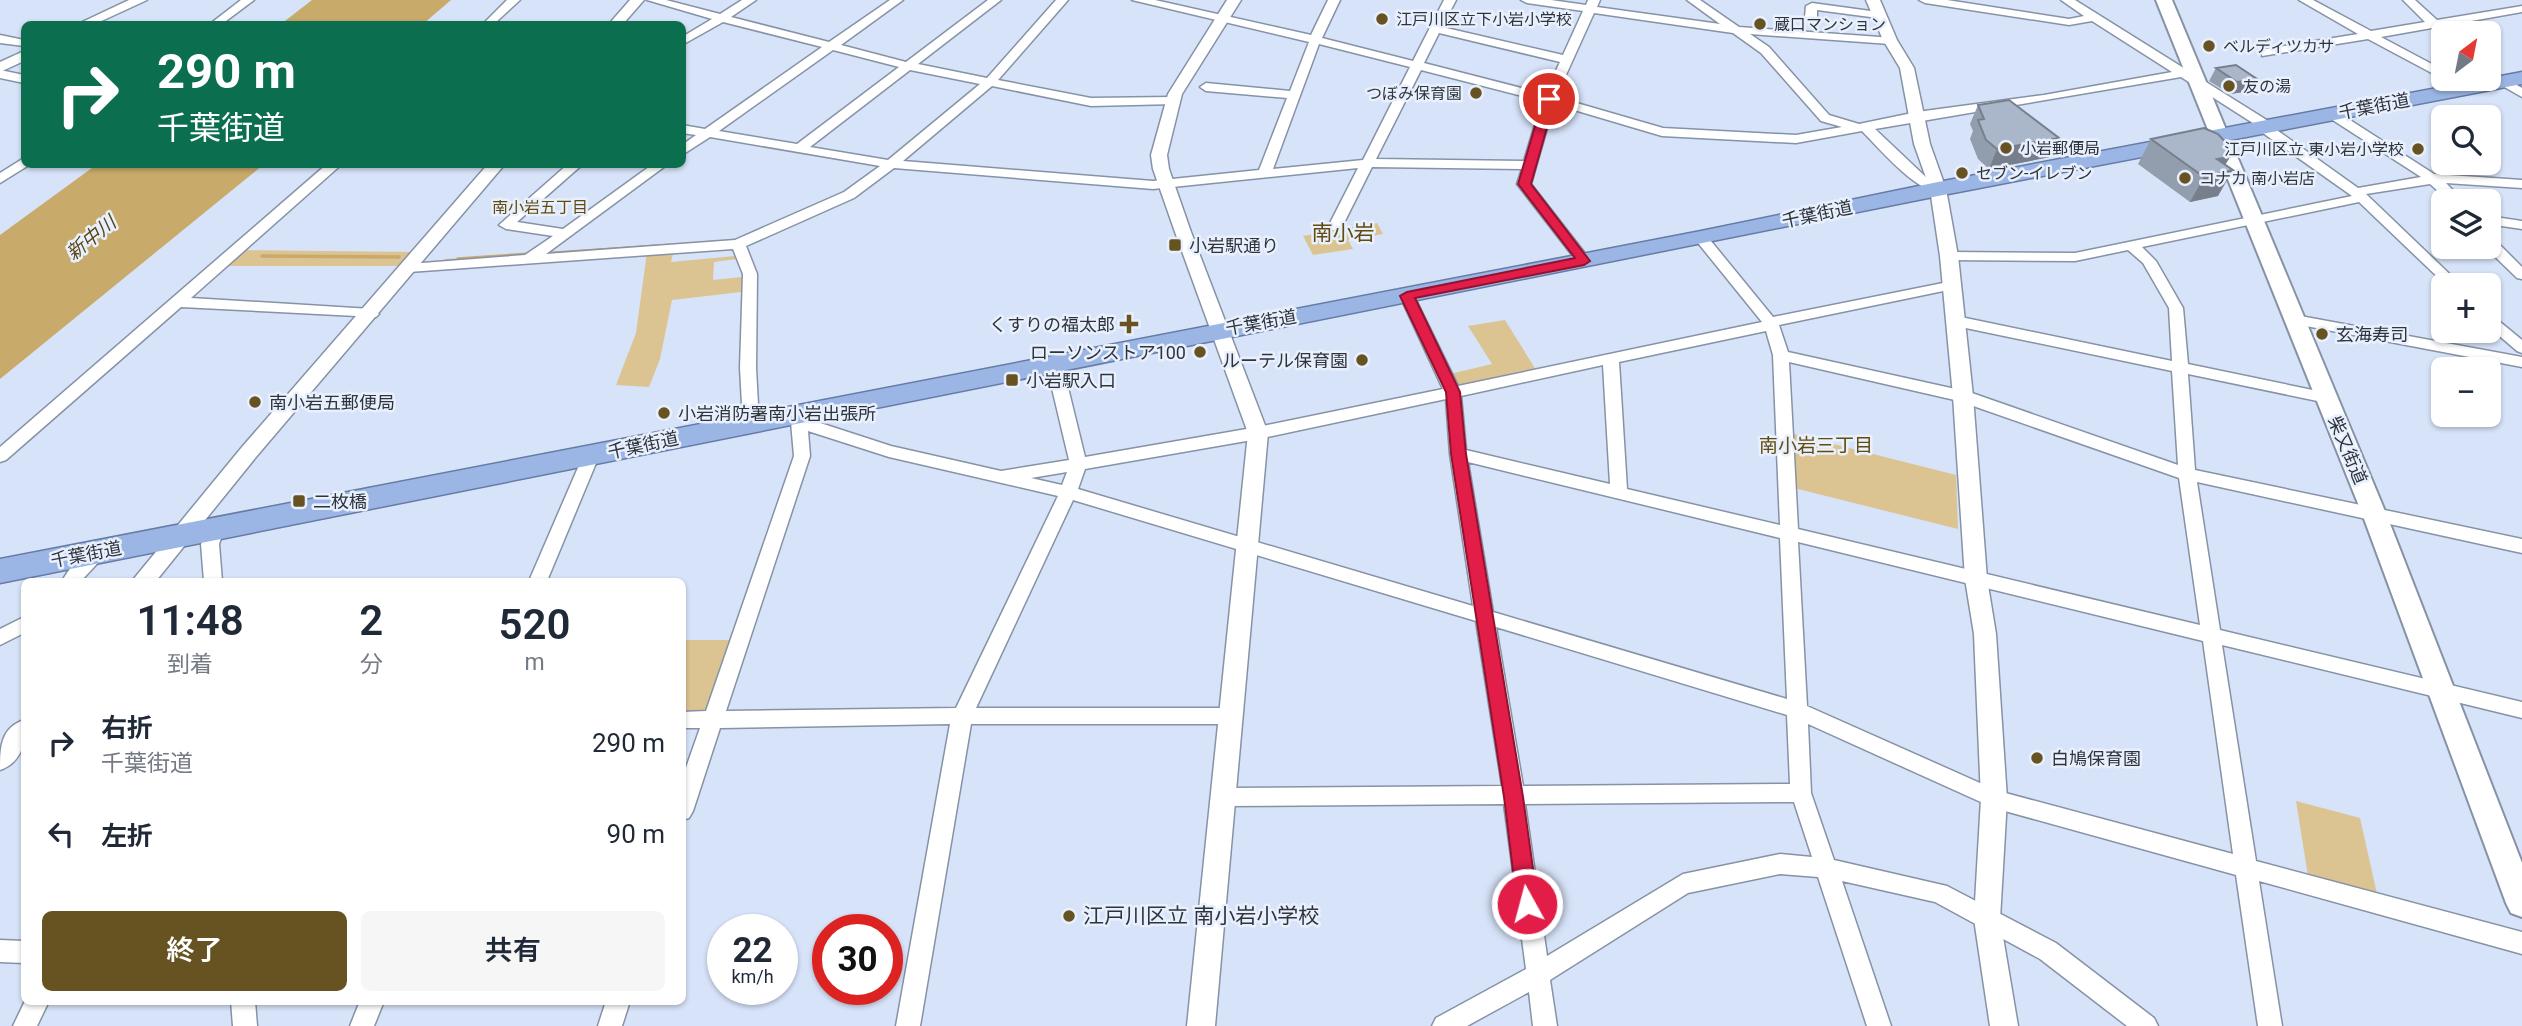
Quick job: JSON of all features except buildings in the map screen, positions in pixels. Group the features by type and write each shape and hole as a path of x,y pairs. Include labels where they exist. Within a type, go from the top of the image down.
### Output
{"highway":[{"name":"千葉街道","path":"0,571 751,423 799,418 1054,363 2267,127 2431,91"}],"main road":[{"name":"柴又街道","path":"2164,0 2192,77 2221,136 2375,516 2522,903"}],"street":[{"path":"92,21 139,0"},
{"path":"219,21 248,0"},
{"path":"491,21 514,0"},
{"path":"619,21 637,0"},
{"path":"653,0 908,66 1091,102 1172,101"},
{"path":"686,40 750,0"},
{"path":"686,147 897,0"},
{"path":"800,148 995,0"},
{"path":"409,268 738,244 849,195 891,164 990,82 1062,0"},
{"path":"1138,0 1223,17 1417,65 1662,132 1789,139 1917,117 2192,77"},
{"path":"1202,1026 1258,433 1166,185 1159,155 1172,101 1234,0"},
{"path":"1264,174 1315,40 1334,0"},
{"path":"1335,226 1450,0"},
{"path":"1527,0 1591,5 1737,30 1890,40"},
{"path":"1693,0 1765,50 1825,118 1864,128 1924,183 1938,189"},
{"path":"1873,0 1890,40 1907,68 1922,144 1938,189 1953,285 1976,579 1985,634 1994,799 1987,919 2004,1026"},
{"path":"1925,0 2069,22 2095,17"},
{"path":"2067,0 2267,127 2359,195 2442,273"},
{"path":"2305,0 2431,68"},
{"path":"2409,0 2431,21"},
{"path":"2509,0 2522,10"},
{"path":"1584,261 1524,184 1549,99 1591,5"},
{"path":"1811,17 1812,6 1878,15"},
{"path":"2453,21 2522,10"},
{"path":"2266,53 2431,25"},
{"path":"1435,29 1567,60"},
{"path":"0,39 21,42"},
{"path":"0,68 21,57"},
{"path":"0,74 21,78"},
{"path":"1206,87 1294,95"},
{"path":"2332,114 2433,179 2443,189"},
{"path":"686,130 891,164 1166,185 1368,163 1531,165"},
{"path":"0,179 21,164"},
{"path":"0,456 331,168"},
{"path":"145,578 249,452 495,168"},
{"path":"564,233 506,225 572,168"},
{"path":"528,260 656,168"},
{"path":"1949,256 2061,258 2255,221 2433,179 2522,184"},
{"path":"2501,222 2522,226"},
{"path":"1701,238 1771,323 1781,355 1801,793 1879,1026"},
{"path":"738,244 750,274 748,368 751,423"},
{"path":"2132,246 2149,261 2176,308 2187,474 2270,1026"},
{"path":"2501,257 2522,275"},
{"path":"1001,477 1258,433 1611,360 1953,285"},
{"path":"1407,296 1453,392 1458,454 1514,797 1545,1026"},
{"path":"180,302 371,314"},
{"path":"2295,320 2522,362"},
{"path":"1956,321 2326,398"},
{"path":"2501,329 2522,348"},
{"path":"1781,355 1963,396 2187,474 2522,546"},
{"path":"1611,360 1619,492"},
{"path":"908,1026 962,716 1068,492 1078,463 1054,363"},
{"path":"686,799 802,456 799,418 889,451 1068,492 1797,710 1994,799 2522,943"},
{"path":"1458,454 2522,710"},
{"path":"539,578 591,456"},
{"path":"212,578 210,544 215,530"},
{"path":"73,578 99,552"},
{"path":"0,638 21,626"},
{"path":"686,720 1231,716"},
{"path":"0,760 21,734"},
{"path":"1223,797 1801,793"},
{"path":"1444,1026 1537,975 1683,884 1780,864 1826,868 1939,893 2048,951 2147,1026"},
{"path":"0,951 21,952"},
{"path":"25,1026 35,1005"},
{"path":"243,1005 245,1026"},
{"path":"362,1026 370,1005"},
{"path":"610,1026 617,1005"}],"shaded area":[{"path":"1377,223 1383,234 1348,240 1353,249 1313,255 1303,236"},
{"path":"736,239 735,242 444,262 445,259"},
{"path":"242,250 414,252 403,266 224,266"},
{"path":"674,250 671,262 735,256 737,259 714,262 713,280 742,277 741,292 672,300 660,359 649,387 616,385 636,333 647,252"},
{"path":"1505,320 1536,370 1456,386 1450,374 1492,364 1468,326"},
{"path":"1790,433 1956,475 1958,529 1794,488"},
{"path":"686,640 733,640 708,714 686,714"},
{"path":"2296,801 2360,818 2377,894 2308,876"}],"water":[{"path":"312,0 451,0 426,21 285,21"},
{"name":"新中川","path":"92,168 259,168 0,379 0,235"}],"waterway":[{"path":"541,254 660,246"},
{"path":"458,259 531,254"},
{"path":"262,256 399,257"}],"place":[{"name":"江戸川区立下小岩小学校","path":"1382,19"},
{"name":"蔵口マンション","path":"1760,24"},
{"name":"ベルディツカサ","path":"2209,46"},
{"name":"友の湯","path":"2229,86"},
{"name":"つぼみ保育園","path":"1476,93"},
{"name":"小岩郵便局","path":"2006,148"},
{"name":"江戸川区立 東小岩小学校","path":"2418,149"},
{"name":"セブン-イレブン","path":"1962,173"},
{"name":"コナカ 南小岩店","path":"2185,178"},
{"name":"小岩駅通り","path":"1175,245"},
{"name":"くすりの福太郎","path":"1129,324"},
{"name":"玄海寿司","path":"2322,334"},
{"name":"ローソンストア100","path":"1200,352"},
{"name":"ルーテル保育園","path":"1362,360"},
{"name":"小岩駅入口","path":"1012,380"},
{"name":"南小岩五郵便局","path":"255,402"},
{"name":"小岩消防署南小岩出張所","path":"664,413"},
{"name":"二枚橋","path":"299,501"},
{"name":"白鳩保育園","path":"2037,758"},
{"name":"江戸川区立 南小岩小学校","path":"1069,916"}],"district":[{"name":"南小岩五丁目","path":"540,207"},
{"name":"南小岩","path":"1343,233"},
{"name":"南小岩三丁目","path":"1816,445"}],"route":[{"path":"1527,904 1514,797 1458,454 1453,392 1407,296 1584,261 1524,184 1549,99"}]}
